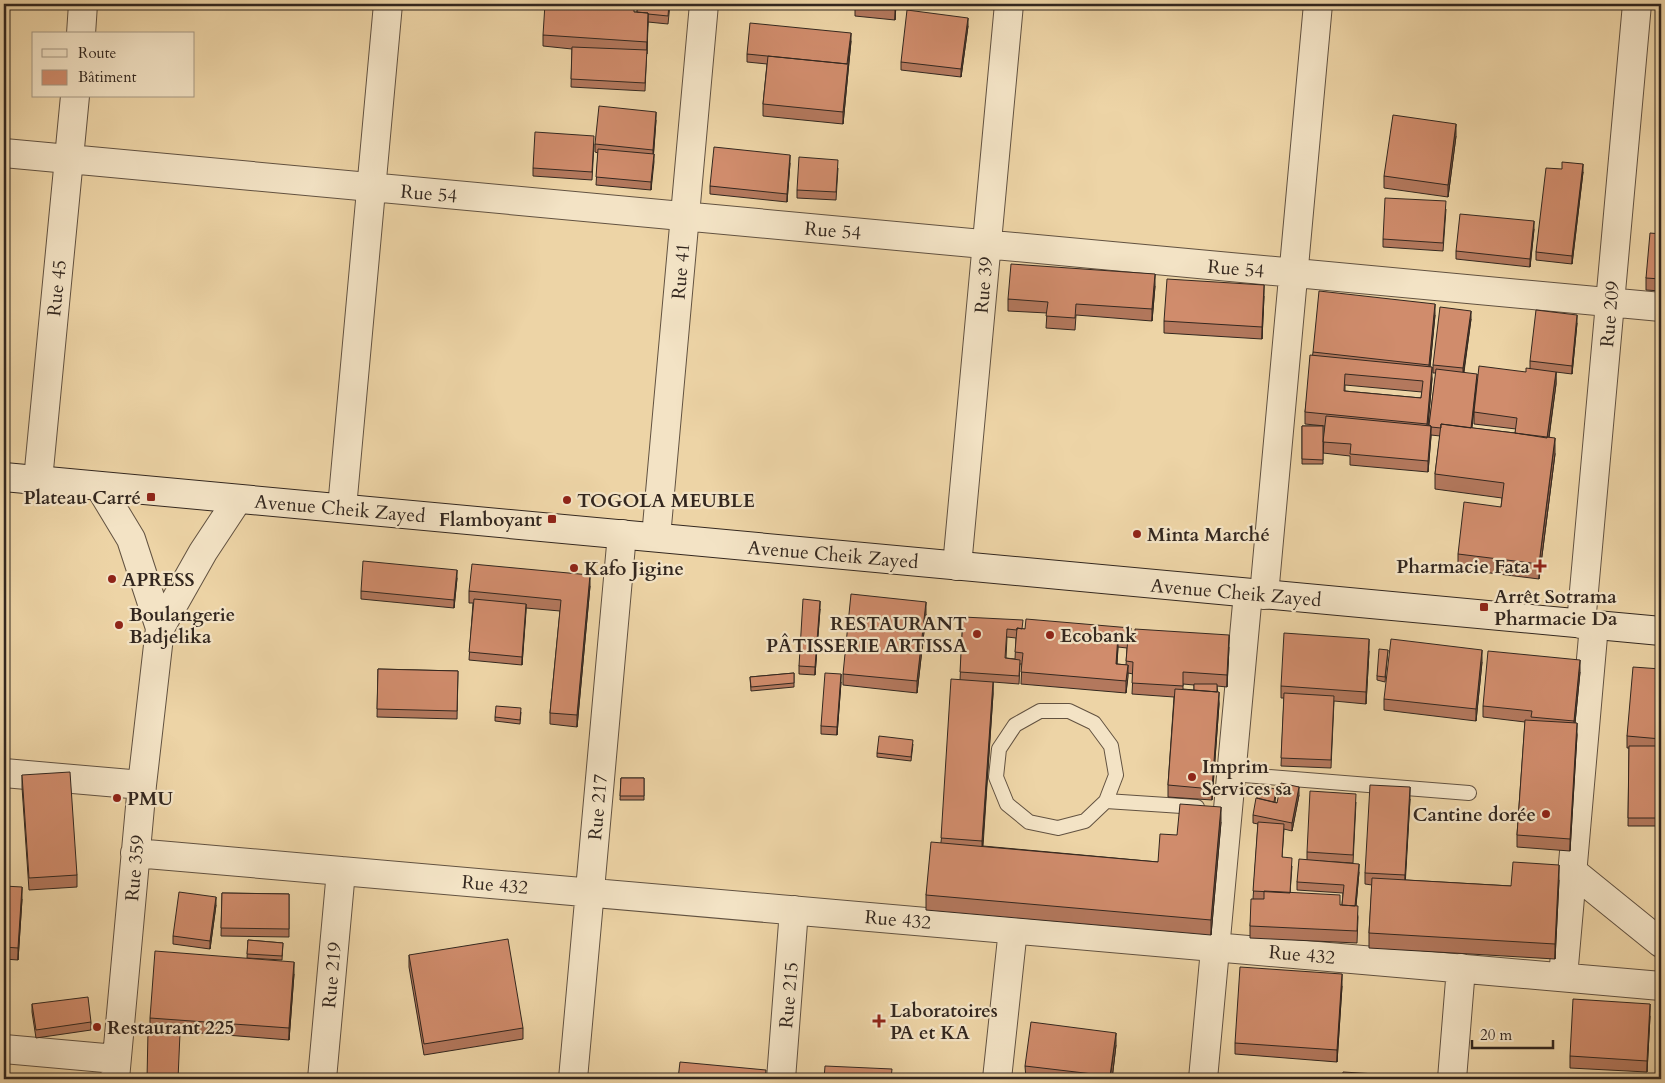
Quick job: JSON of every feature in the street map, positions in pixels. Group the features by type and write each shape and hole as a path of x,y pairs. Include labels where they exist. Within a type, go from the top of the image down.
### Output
{"street":[{"path":"81,32 83,4"},
{"path":"342,508 388,4"},
{"name":"Rue 41","path":"656,537 704,4"},
{"name":"Rue 39","path":"958,566 1009,4"},
{"path":"1203,1079 1215,947 1219,808 1231,774 1256,594 1294,273 1318,4"},
{"name":"Rue 209","path":"1562,977 1572,871 1610,302 1637,4"},
{"name":"Rue 45","path":"38,480 75,98"},
{"name":"Rue 54","path":"4,153 1661,307"},
{"name":"Avenue Cheik Zayed","path":"4,477 1661,632"},
{"path":"99,486 131,539 160,628"},
{"path":"160,628 203,552 238,499"},
{"name":"Rue 217","path":"573,1079 622,534"},
{"name":"Rue 359","path":"115,1069 142,786 160,628"},
{"path":"4,774 142,786"},
{"name":"Rue 432","path":"136,853 1661,986"},
{"name":"Rue 219","path":"322,1079 341,871"},
{"path":"1572,871 1661,943"},
{"name":"Rue 215","path":"781,1079 794,910"},
{"path":"997,1079 1012,929"},
{"path":"1452,1079 1461,968"},
{"path":"4,1049 115,1069"}],"lane":[{"path":"1106,801 1116,775 1111,746 1094,723 1069,711 1040,711 1015,725 999,749 996,777 1007,804 1029,822 1058,828 1085,821 1106,801 1219,808"},
{"path":"1231,774 1469,793"}],"building":[{"path":"545,4 634,8 634,12 648,13 647,42 543,35"},
{"path":"638,4 669,4 668,16 637,12"},
{"path":"855,4 895,4 895,8"},
{"path":"907,10 968,18 961,69 901,62"},
{"path":"750,23 851,33 847,64 747,54"},
{"path":"572,47 647,50 645,83 571,79"},
{"path":"768,56 848,64 843,112 763,104"},
{"path":"599,106 656,112 653,150 595,144"},
{"path":"1393,115 1456,124 1448,185 1384,176"},
{"path":"535,132 594,136 592,172 533,168"},
{"path":"714,147 790,155 787,194 710,186"},
{"path":"598,149 654,154 651,182 596,177"},
{"path":"799,157 838,160 836,192 797,190"},
{"path":"1562,162 1583,164 1572,256 1536,252 1546,168 1562,169"},
{"path":"1385,198 1446,201 1443,243 1383,239"},
{"path":"1460,214 1534,221 1530,259 1456,251"},
{"path":"1650,233 1661,234 1661,279 1646,278"},
{"path":"1011,264 1155,274 1152,309 1076,304 1075,318 1046,316 1048,302 1008,299"},
{"path":"1167,279 1264,285 1262,327 1164,321"},
{"path":"1319,291 1435,304 1429,365 1313,352"},
{"path":"1440,307 1471,311 1463,368 1433,365"},
{"path":"1536,310 1577,315 1572,366 1530,361"},
{"path":"1310,355 1432,367 1427,424 1305,412","holes":["1345,374 1423,381 1421,398 1344,391"]},
{"path":"1479,366 1526,372 1526,368 1556,372 1547,438 1515,433 1517,418 1474,412"},
{"path":"1436,369 1477,374 1471,428 1441,424 1441,428 1429,425"},
{"path":"1326,416 1431,426 1428,461 1350,454 1351,444 1323,442"},
{"path":"1441,424 1555,438 1539,564 1458,554 1464,502 1501,507 1504,483 1435,474"},
{"path":"1302,426 1323,426 1323,460 1302,459"},
{"path":"363,561 457,570 454,600 361,591"},
{"path":"472,564 590,575 577,715 550,713 561,600 469,591"},
{"path":"851,594 926,602 917,681 843,674"},
{"path":"474,599 526,604 522,657 469,652"},
{"path":"803,599 820,601 815,667 799,666"},
{"path":"963,617 1023,620 1022,629 1007,629 1005,658 1020,660 1019,676 960,672"},
{"path":"1026,619 1131,628 1130,636 1118,635 1116,664 1128,665 1126,681 1021,672 1023,653 1015,652 1017,628 1025,629"},
{"path":"1135,629 1229,635 1227,675 1183,672 1183,686 1132,683 1133,662 1126,661 1128,638 1135,638"},
{"path":"1284,633 1369,639 1366,692 1281,686"},
{"path":"1391,639 1482,650 1476,709 1384,699"},
{"path":"1379,649 1388,650 1385,677 1377,676"},
{"path":"1488,651 1580,660 1574,721 1531,717 1532,711 1483,706"},
{"path":"1633,667 1661,669 1661,739 1627,736"},
{"path":"378,669 458,671 457,711 377,709"},
{"path":"794,673 794,683 751,687 750,677"},
{"path":"825,673 841,674 837,727 821,726"},
{"path":"951,679 993,682 982,841 941,838"},
{"path":"1194,684 1217,684 1217,692 1194,690"},
{"path":"1175,689 1219,692 1212,789 1168,785"},
{"path":"1284,693 1334,696 1331,760 1281,758"},
{"path":"496,706 521,708 520,720 495,717"},
{"path":"1525,720 1577,723 1570,839 1517,835"},
{"path":"879,736 913,740 911,757 877,753"},
{"path":"1629,746 1661,746 1661,818 1628,818"},
{"path":"70,772 77,875 29,878 22,775"},
{"path":"621,778 644,778 644,796 620,796"},
{"path":"1281,783 1299,787 1292,823 1253,815 1256,798 1277,803"},
{"path":"1370,785 1410,787 1405,875 1365,873"},
{"path":"1259,786 1276,789 1274,802 1257,798"},
{"path":"1310,791 1356,794 1353,855 1307,852"},
{"path":"1180,804 1221,807 1211,920 926,895 931,842 1158,862 1160,834 1177,835"},
{"path":"1258,822 1284,824 1282,857 1292,858 1290,893 1253,891"},
{"path":"1299,859 1359,864 1355,906 1342,905 1344,885 1297,882"},
{"path":"1513,862 1559,865 1555,944 1369,933 1372,878 1511,886"},
{"path":"4,886 22,887 18,948 4,947"},
{"path":"1264,891 1340,895 1340,905 1358,906 1357,931 1250,926 1251,899 1264,899"},
{"path":"179,892 216,897 210,941 173,936"},
{"path":"222,893 289,894 289,929 221,928"},
{"path":"508,939 523,1028 424,1044 409,955"},
{"path":"248,940 283,943 282,956 247,954"},
{"path":"155,951 294,962 289,1028 150,1018"},
{"path":"1240,967 1342,974 1337,1050 1235,1043"},
{"path":"88,997 91,1022 36,1030 32,1004"},
{"path":"1573,999 1650,1004 1647,1061 1570,1056"},
{"path":"1031,1022 1116,1033 1110,1076 1025,1066"},
{"path":"148,1031 180,1033 178,1079 147,1079"},
{"path":"680,1062 766,1070 765,1079 678,1079"},
{"path":"825,1066 892,1069 891,1079 824,1079"},
{"path":"1343,1072 1393,1075 1393,1079 1342,1079"},
{"path":"1026,1076 1061,1079 1026,1079"},
{"path":"191,1077 245,1077 245,1079 191,1079"}],"place":[{"name":"Plateau Carré","path":"151,497"},
{"name":"TOGOLA MEUBLE","path":"567,500"},
{"name":"Flamboyant","path":"552,519"},
{"name":"Minta Marché","path":"1137,534"},
{"name":"Pharmacie Fata","path":"1540,566"},
{"name":"Kafo Jigine","path":"574,568"},
{"name":"APRESS","path":"112,579"},
{"name":"Arrêt Sotrama Pharmacie Da","path":"1484,607"},
{"name":"Boulangerie Badjelika","path":"119,625"},
{"name":"RESTAURANT PÂTISSERIE ARTISSA","path":"977,634"},
{"name":"Ecobank","path":"1050,635"},
{"name":"Imprim Services sa","path":"1192,777"},
{"name":"PMU","path":"117,798"},
{"name":"Cantine dorée","path":"1546,814"},
{"name":"Laboratoires PA et KA","path":"879,1021"},
{"name":"Restaurant 225","path":"97,1027"}]}
